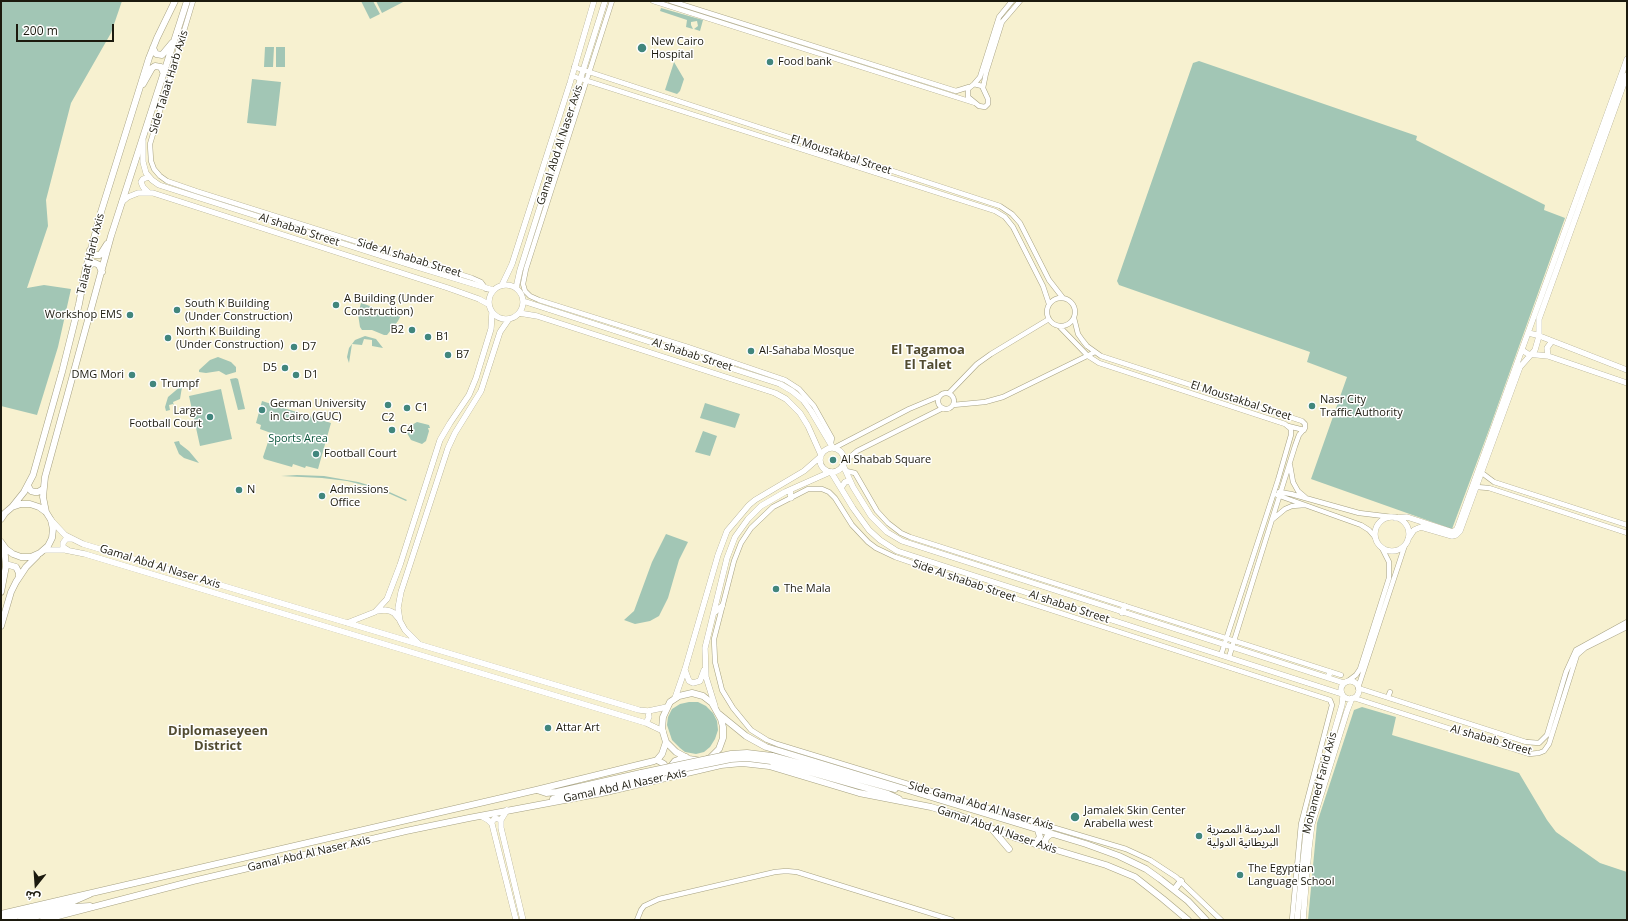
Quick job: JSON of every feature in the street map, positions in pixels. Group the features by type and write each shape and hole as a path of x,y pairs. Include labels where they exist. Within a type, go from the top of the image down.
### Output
{"main road":[{"name":"Talaat Harb Axis","path":"1,519 28,486 34,475 79,304 90,250 153,48 175,1"},
{"name":"Talaat Harb Axis","path":"46,512 43,489 45,477 111,236 120,204 187,1"},
{"name":"Gamal Abd Al Naser Axis","path":"502,285 512,264 572,76 594,1"},
{"name":"Gamal Abd Al Naser Axis","path":"516,288 520,270 581,79 604,1"},
{"path":"153,48 156,54 162,55 174,41"},
{"path":"1627,60 1456,530 1453,532 1405,517 1393,517 1380,522 1376,529 1375,537 1382,548 1395,551 1405,545 1414,530 1421,527 1452,536 1458,535 1521,365 1532,354 1539,336 1539,319 1627,75"},
{"path":"140,87 145,82 153,67 160,66 164,74"},
{"path":"1623,86 1627,93"},
{"path":"143,135 143,162 149,177 142,179 141,182 143,187 148,192"},
{"name":"Al shabab Street","path":"149,177 156,183 172,190 493,290"},
{"path":"120,204 128,197 138,193 148,192"},
{"name":"Al shabab Street","path":"148,192 441,285 479,299 488,304"},
{"path":"90,250 95,255 100,255 111,236"},
{"path":"85,272 91,264 94,263 99,265 102,272"},
{"path":"400,621 399,603 448,448 455,433 481,392 500,332 509,319 519,313 523,301 520,292 516,288 502,285 493,290 490,294 488,304 492,312 499,318 509,319"},
{"name":"Al shabab Street","path":"523,301 766,379 786,387 797,395 811,411 833,446"},
{"path":"375,612 387,599 400,565 440,440 469,395 476,378 491,329 492,312"},
{"name":"Al shabab Street","path":"519,313 537,316 762,388 781,396 796,408 808,426 821,456"},
{"path":"1528,333 1627,370"},
{"path":"1548,356 1547,348 1552,341"},
{"path":"1522,350 1526,353 1548,356 1627,384"},
{"path":"762,388 766,379"},
{"path":"814,439 819,439 824,433"},
{"path":"710,758 717,752 723,738 723,727 715,706 705,667 705,648 727,558 740,528 762,506 790,490 830,472 838,470 844,463 842,452 833,446 826,450 804,472 755,500 727,531 718,555 685,669 675,698 667,707 663,717 663,731 666,742 676,752 696,761 710,758 718,759 727,764"},
{"path":"821,456 820,463 823,468 830,472"},
{"name":"Al shabab Street","path":"844,463 850,481 864,506 877,523 887,532 902,541 1224,646 1328,678 1346,682"},
{"path":"804,472 810,475 810,481"},
{"name":"Al shabab Street","path":"830,472 869,530 880,540 897,551 1229,657 1342,695"},
{"path":"841,488 845,482 850,481"},
{"path":"28,486 30,490 35,492 43,489"},
{"path":"790,490 791,498"},
{"path":"1,626 11,592 19,577 26,567 42,552 52,538 53,529 51,520 46,512 39,507 30,504 21,504 12,507"},
{"path":"1393,517 1405,524 1409,531 1408,539"},
{"name":"Gamal Abd Al Naser Axis","path":"51,520 61,532 83,544 639,710 648,711 667,707"},
{"path":"68,550 63,547 63,543 67,539 72,539"},
{"path":"2,544 9,552 21,557 31,557 42,552"},
{"path":"1,592 6,566 2,544"},
{"name":"Gamal Abd Al Naser Axis","path":"42,552 68,550 85,554 646,723 663,731"},
{"path":"400,565 409,568"},
{"path":"6,566 16,568 19,577"},
{"path":"713,613 722,606"},
{"path":"1122,613 1125,606"},
{"path":"347,623 375,612 385,610 390,611 398,617 405,630 420,645"},
{"path":"303,620 306,611"},
{"path":"1151,622 1153,615"},
{"path":"457,666 460,662 460,657"},
{"path":"471,670 472,661"},
{"path":"685,669 689,681 696,683 701,679 705,667"},
{"path":"1328,678 1330,672"},
{"path":"1332,691 1335,687 1335,680"},
{"path":"1346,682 1354,682 1358,688 1358,693 1353,698 1346,698 1342,695 1341,688 1346,682"},
{"path":"675,698 686,694 696,694 707,698 715,706"},
{"name":"Mohamed Farid Axis","path":"1303,920 1308,848 1312,824 1345,705 1342,695"},
{"name":"Mohamed Farid Axis","path":"1298,920 1306,827 1321,773 1345,705 1353,698"},
{"path":"646,723 649,717 648,711"},
{"name":"Gamal Abd Al Naser Axis","path":"719,714 746,736 764,746 878,778 911,790 1119,856 1146,869 1188,901 1206,920"},
{"name":"Gamal Abd Al Naser Axis","path":"1,914 536,790 657,760 664,751 666,742"},
{"path":"536,790 546,793 557,792 723,755 747,753 772,756 888,788 911,790"},
{"path":"663,779 672,764 679,759 686,757"},
{"path":"544,804 555,798 628,781 724,760 747,758 770,761 888,794 904,802"},
{"path":"657,760 666,768 663,779"},
{"name":"Gamal Abd Al Naser Axis","path":"43,920 194,881 406,832 663,779 727,764 750,763 769,766 859,793 931,807 958,815 1035,844 1106,865 1135,877 1164,898 1188,920"},
{"path":"1314,771 1321,773"},
{"path":"508,810 501,820 503,838 523,920"},
{"path":"481,816 491,823 510,907 516,920"},
{"path":"491,823 495,818 501,820"},
{"path":"991,828 1009,849"},
{"path":"1035,844 1040,837 1038,830"},
{"path":"1048,848 1046,839 1051,834"},
{"path":"194,881 195,889"},
{"path":"1174,890 1181,881"},
{"path":"1,920 74,901 95,891"},
{"path":"21,920 79,906 95,907"}],"street":[{"name":"Side Talaat Harb Axis","path":"152,165 150,152 152,140 193,1"},
{"path":"612,1 526,269 523,284 525,291 530,296 538,300 688,347 785,380 799,389 814,406 832,438 833,446 909,409 945,393 949,393 984,359 1049,319"},
{"path":"653,1 976,103"},
{"path":"671,1 956,91 960,94 956,96"},
{"path":"969,87 968,97 981,107 988,104 988,99 983,88 982,77 999,17 1012,1"},
{"path":"956,91 969,87 982,77 1002,22 1020,1"},
{"name":"El Moustakbal Street","path":"574,67 1000,206 1012,214 1020,223 1049,280 1063,298"},
{"name":"El Moustakbal Street","path":"572,76 995,211 1004,217 1013,227 1043,286 1049,304"},
{"path":"974,84 980,84 983,88"},
{"name":"Side Al shabab Street","path":"152,165 160,176 172,183 472,278 481,282 486,289"},
{"path":"1063,298 1069,300 1074,305 1076,310 1074,318 1067,325 1059,326 1053,324 1049,319 1047,310 1049,304 1055,299 1063,298"},
{"name":"El Moustakbal Street","path":"1074,318 1078,334 1094,352 1105,357 1161,373 1181,382 1197,384 1241,398 1302,421 1305,424 1304,430 1299,435 1290,460 1229,657"},
{"name":"El Moustakbal Street","path":"1059,326 1088,356 1099,363 1291,428 1291,435 1274,492 1221,655"},
{"path":"844,463 857,451 943,408 948,408 953,405 985,402 1003,397 1094,352"},
{"path":"1620,368 1627,366"},
{"path":"1179,389 1181,382"},
{"path":"949,393 954,397 953,405"},
{"path":"940,396 939,404 943,408"},
{"path":"1288,426 1304,430"},
{"path":"1290,460 1293,482 1298,491 1308,499"},
{"path":"846,471 855,473 877,511 888,523 901,533 933,546 1341,675"},
{"path":"1482,473 1489,480 1627,525"},
{"path":"1486,488 1486,483 1489,480"},
{"path":"1476,487 1486,488 1627,533"},
{"name":"Side Al shabab Street","path":"791,498 808,489 822,489 829,492 861,535 876,548 895,557 1017,599 1327,698 1332,701 1332,706 1314,771"},
{"path":"1274,492 1369,530 1375,537"},
{"path":"1280,494 1308,499 1359,513 1393,517"},
{"path":"791,498 770,510 746,534 734,561 714,639 715,662 722,690 733,708 745,723 767,740 836,765"},
{"path":"1272,520 1280,512 1290,507 1307,505"},
{"path":"1358,688 1405,545"},
{"path":"1346,682 1353,678 1360,669 1389,578 1388,560 1382,548"},
{"name":"Al shabab Street","path":"1358,688 1526,742 1539,743 1547,735 1566,672 1576,650 1627,622"},
{"name":"Al shabab Street","path":"1353,698 1529,754 1539,753 1544,751 1549,744 1577,655 1585,648 1627,627"},
{"path":"1366,701 1365,696 1368,692"},
{"path":"1388,698 1390,692"},
{"path":"1292,920 1300,824 1314,771"},
{"name":"Side Gamal Abd Al Naser Axis","path":"878,778 1116,845 1150,860 1181,881 1221,920"},
{"path":"637,920 644,906 659,899 786,870 797,872 952,920"}],"green space":[{"path":"1,1 122,1 111,33 71,103 46,200 48,226 27,288 44,285 71,289 58,347 37,415 1,406"},
{"path":"361,1 373,1 380,14 370,19"},
{"path":"376,1 405,1 382,13"},
{"path":"661,8 703,20 700,31 694,29 698,26 697,21 691,22 693,29 686,27 687,20 660,11"},
{"path":"265,47 274,47 273,67 264,67"},
{"path":"276,47 285,47 285,67 276,67"},
{"path":"1199,61 1417,136 1416,140 1545,205 1544,210 1565,218 1452,529 1311,479 1347,377 1307,362 1310,352 1119,285 1117,281 1193,63"},
{"path":"674,62 684,79 680,91 677,94 665,90"},
{"path":"252,79 281,82 276,126 247,123"},
{"path":"361,303 373,307 375,312 379,315 388,311 401,315 387,335 372,330 362,330 360,327 358,314"},
{"path":"365,336 376,339 383,348 372,346 372,340 364,339 362,345 352,344 355,340"},
{"path":"352,344 349,363 347,357 349,348"},
{"path":"218,357 231,362 236,367 236,372 226,375 219,371 206,373 199,372 199,370 210,360"},
{"path":"230,379 238,379 245,409 238,410"},
{"path":"181,386 180,399 173,402 174,406 173,404 169,405 170,410 166,411 165,407 168,397"},
{"name":"Large Football Court","path":"221,389 232,439 200,446 189,396"},
{"name":"Sports Area","path":"262,401 331,423 318,469 306,466 305,468 293,464 292,467 264,459 263,457 271,433 260,429 261,425 256,423"},
{"path":"705,403 740,414 735,428 700,418"},
{"path":"417,422 429,425 430,428 428,428 429,431 426,441 422,444 411,440 407,433 410,426"},
{"path":"703,431 717,436 710,456 695,452"},
{"path":"179,441 180,444 189,451 199,463 184,458 179,454 174,442"},
{"path":"281,476 324,476 358,482 385,490 407,500 406,501 379,489 347,481"},
{"path":"666,534 688,542 679,560 668,598 659,616 650,621 635,624 624,620 634,611 652,562"},
{"path":"698,702 706,706 713,713 717,721 718,730 710,747 704,752 696,754 685,752 672,740 667,725 668,717 672,709 680,704"},
{"path":"1362,707 1396,717 1392,735 1519,773 1547,820 1556,832 1600,863 1627,872 1627,920 1308,920 1317,823 1354,710"}],"place":[{"name":"New Cairo Hospital","path":"642,48"},
{"name":"Food bank","path":"770,62"},
{"name":"A Building (Under Construction)","path":"336,305"},
{"name":"South K Building (Under Construction)","path":"177,310"},
{"name":"Workshop EMS","path":"130,315"},
{"name":"B2","path":"412,330"},
{"name":"B1","path":"428,337"},
{"name":"North K Building (Under Construction)","path":"168,338"},
{"name":"D7","path":"294,347"},
{"name":"Al-Sahaba Mosque","path":"751,351"},
{"name":"B7","path":"448,355"},
{"name":"D5","path":"285,368"},
{"name":"DMG Mori","path":"132,375"},
{"name":"D1","path":"296,375"},
{"name":"Trumpf","path":"153,384"},
{"name":"C2","path":"388,405"},
{"name":"Nasr City Traffic Authority","path":"1312,406"},
{"name":"C1","path":"407,408"},
{"name":"German University in Cairo (GUC)","path":"262,410"},
{"name":"Large Football Court","path":"210,417"},
{"name":"C4","path":"392,430"},
{"name":"Football Court","path":"316,454"},
{"name":"Al Shabab Square","path":"833,460"},
{"name":"N","path":"239,490"},
{"name":"Admissions Office","path":"322,496"},
{"name":"The Mala","path":"776,589"},
{"name":"Attar Art","path":"548,728"},
{"name":"Jamalek Skin Center Arabella west","path":"1075,817"},
{"name":"المدرسة المصرية البريطانية الدولية","path":"1199,836"},
{"name":"The Egyptian Language School","path":"1240,875"}],"district":[{"name":"El Tagamoa El Talet","path":"928,358"},
{"name":"Diplomaseyeen District","path":"218,738"}]}
